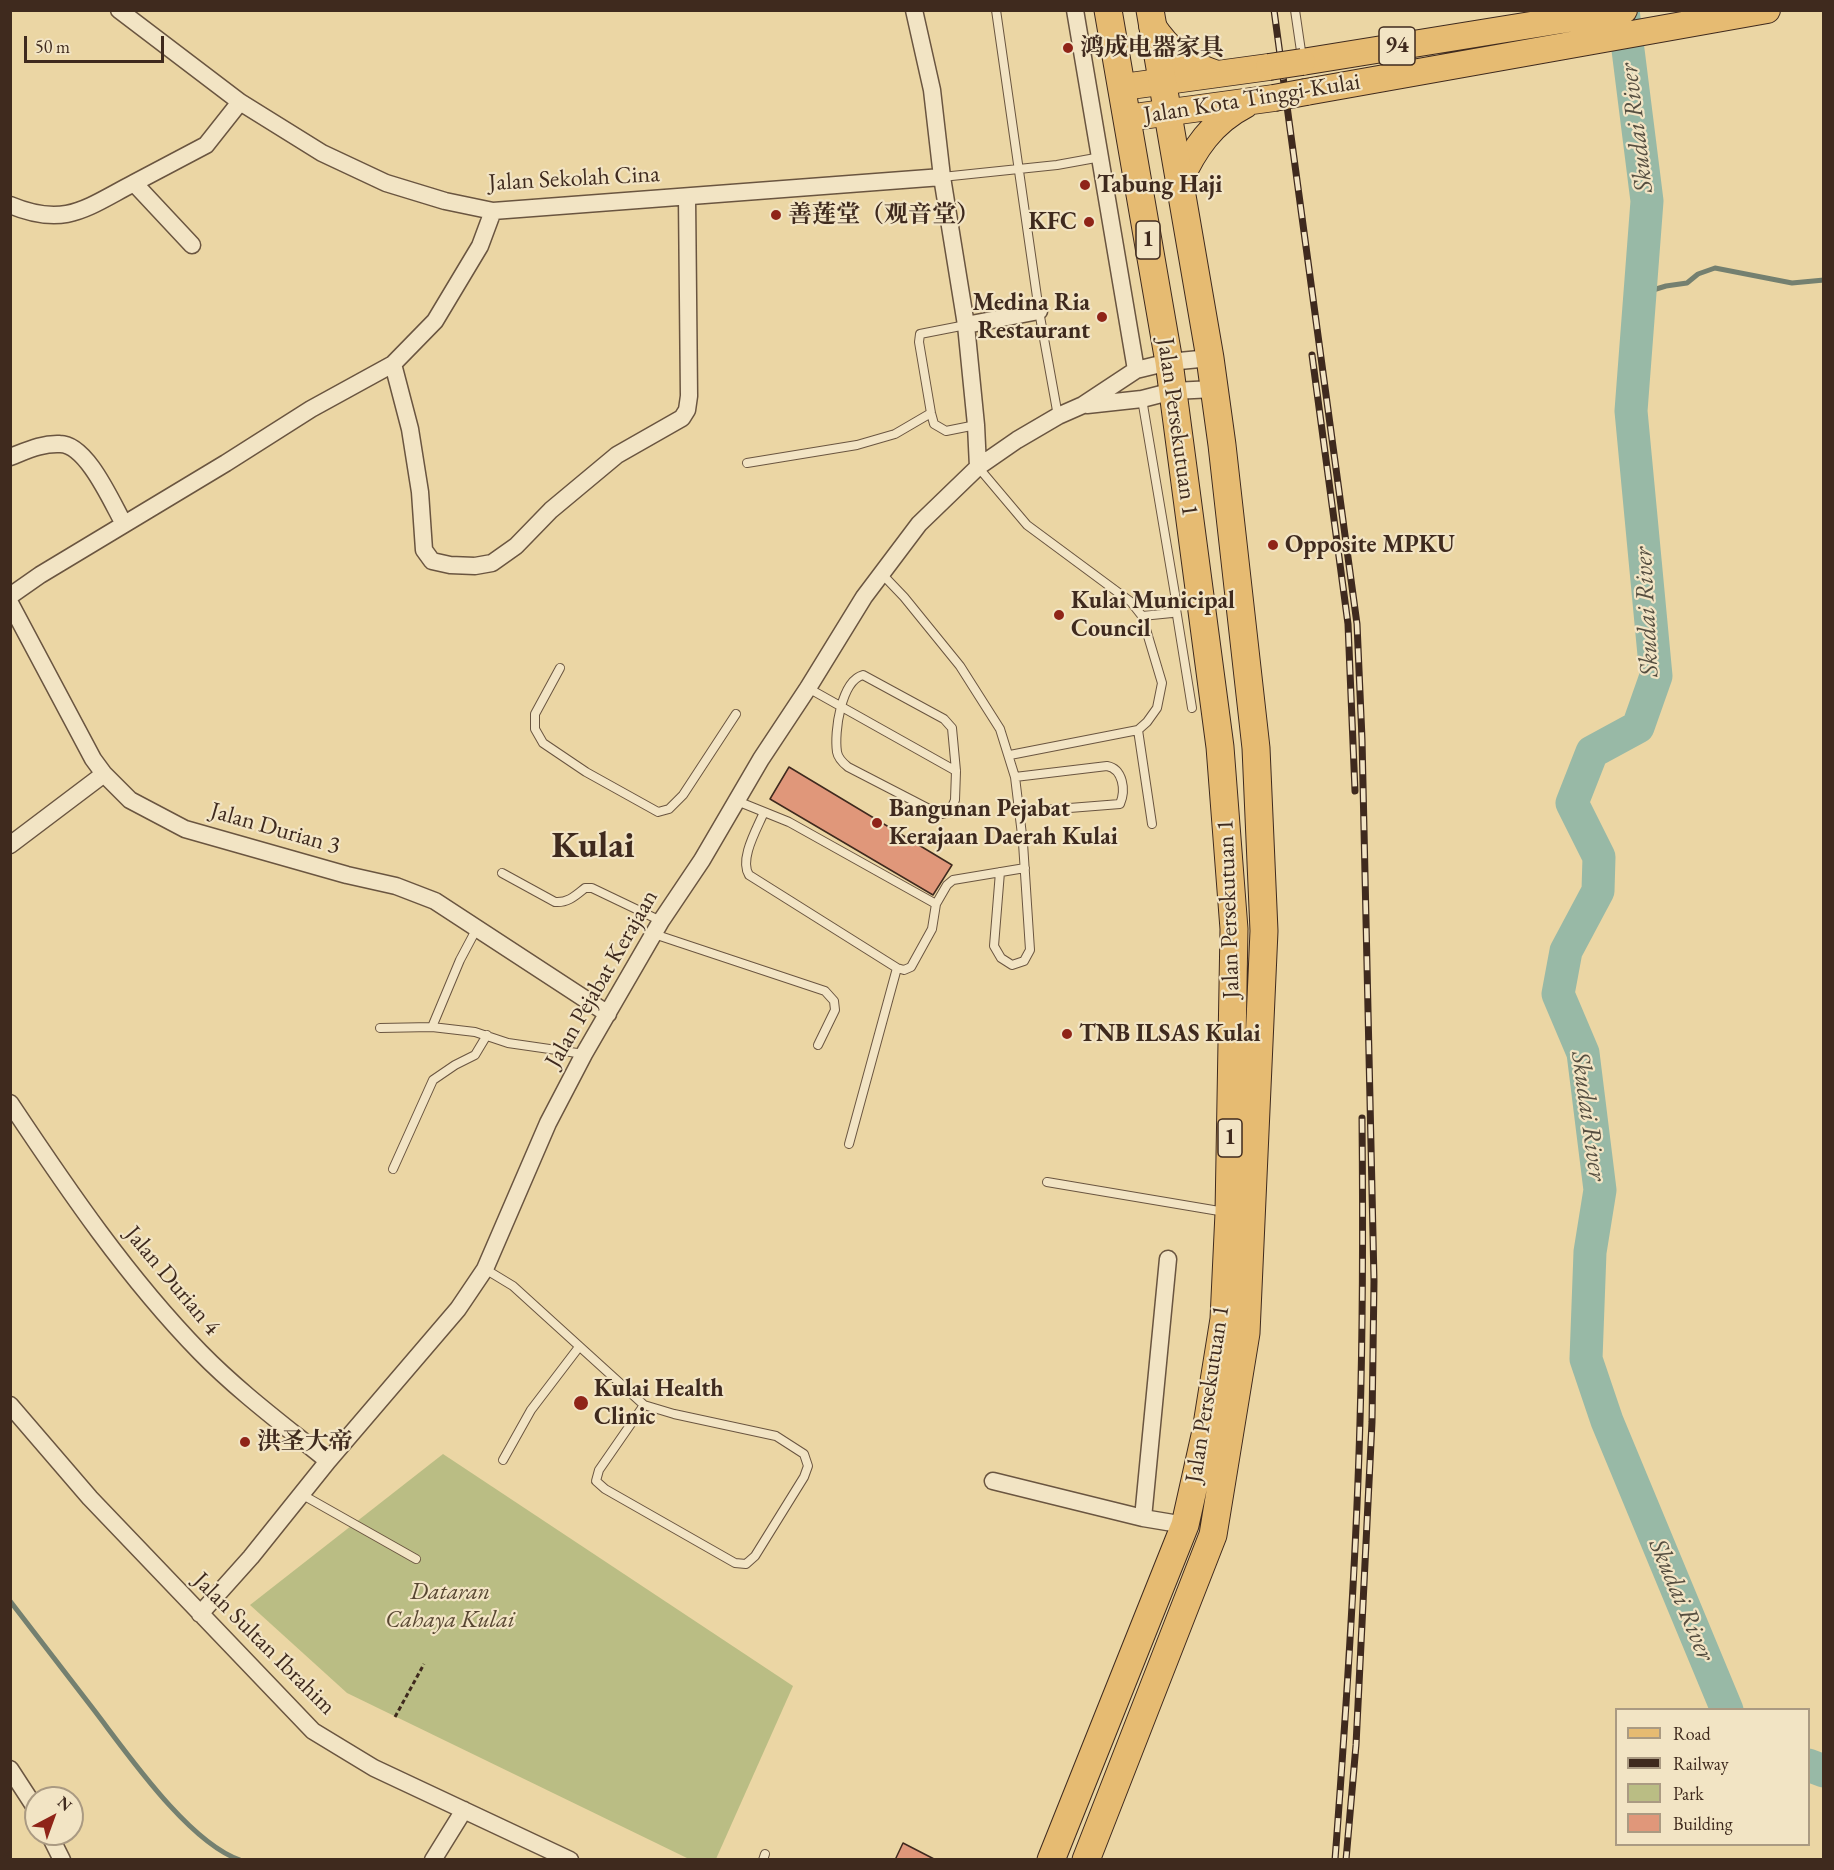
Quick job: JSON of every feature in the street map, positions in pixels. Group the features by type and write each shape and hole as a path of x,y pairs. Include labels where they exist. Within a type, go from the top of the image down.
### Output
{"highway":[{"name":"Jalan Persekutuan 1","path":"1051,1860 1185,1525 1206,1431 1224,1319 1229,1213 1234,929 1220,747 1169,362 1108,10"},
{"name":"Jalan Persekutuan 1","path":"1086,1860 1213,1535 1246,1333 1264,931 1256,748 1222,445 1210,358 1151,18"}],"main road":[{"name":"Jalan Kota Tinggi-Kulai","path":"1123,87 1302,62 1624,10"},
{"name":"Jalan Kota Tinggi-Kulai","path":"1127,118 1306,92 1767,10"},
{"path":"1151,18 1163,42 1173,51 1204,70 1217,74"},
{"path":"1179,182 1191,156 1221,118 1264,99"}],"street":[{"name":"Jalan Sekolah Cina","path":"119,10 240,102 322,153 386,183 446,201 493,211 942,177"},
{"path":"914,10 932,90 942,177 966,325 978,467"},
{"path":"1075,10 1136,370"},
{"path":"10,205 40,215 63,216 86,208 206,145 240,102"},
{"path":"134,183 192,245"},
{"path":"393,364 410,429 420,492 424,550 432,561 450,565 475,566 492,563 516,546 550,510 617,455 682,418 687,410 689,396 687,197"},
{"path":"10,596 40,575 311,409 393,364 435,321 480,246 493,211"},
{"path":"966,325 1039,311"},
{"name":"Jalan Pejabat Kerajaan","path":"200,1614 251,1557 328,1461 458,1309 485,1269 548,1123 584,1054 657,927 702,860 761,759 881,573 919,524 978,467 1017,440 1058,416 1083,405 1136,370 1169,362 1210,358"},
{"name":"Jalan Pejabat Kerajaan","path":"1083,405 1142,399 1173,391 1214,389"},
{"path":"10,457 40,446 61,443 73,447 88,461 124,525"},
{"name":"Jalan Durian 3","path":"10,603 93,759 104,774 130,800 185,829 347,875 396,886 435,901 608,1014"},
{"path":"10,845 104,774"},
{"name":"Jalan Durian 4","path":"10,1103 53,1168 141,1289 201,1354 328,1461"},
{"path":"1143,1518 1168,1259"},
{"name":"Jalan Sultan Ibrahim","path":"10,1405 90,1498 313,1731 374,1768 570,1860"},
{"path":"993,1481 1143,1518 1185,1525"},
{"path":"10,1769 24,1791"},
{"path":"432,1860 464,1810"},
{"path":"55,1846 62,1860"}],"lane":[{"path":"996,10 1039,311 1058,416"},
{"path":"1295,10 1302,62"},
{"path":"942,177 1020,170 1101,157"},
{"path":"966,325 920,334 919,342 934,424 946,430 976,425"},
{"path":"1142,399 1192,708"},
{"path":"747,463 857,446 895,434 931,413"},
{"path":"978,467 1027,525 1131,602 1142,616 1162,683 1157,708 1138,730 1010,755"},
{"path":"881,573 904,597 960,666 1000,729 1010,755 1015,777 1025,868 1029,950 1024,961 1012,965 1001,958 994,946 1000,872"},
{"path":"1142,616 1172,613 1176,609"},
{"path":"560,668 536,714 535,729 543,743 586,772 658,812 669,809 683,795 736,714"},
{"path":"862,675 944,719 952,728 956,771 955,800 951,809 943,814 937,813 848,767 837,752 840,706 854,680 862,675"},
{"path":"808,688 956,771"},
{"path":"1138,730 1152,824"},
{"path":"1015,777 1107,766 1119,772 1122,780 1120,804 1019,812"},
{"path":"737,801 789,822 936,904"},
{"path":"764,812 745,860 749,875 897,968 904,970 911,967 932,930 936,904 947,885 953,880 1025,868"},
{"path":"502,873 555,902 572,899 585,888 592,888 657,927 825,991 834,1001 835,1010 818,1045"},
{"path":"432,1027 460,960 477,928"},
{"path":"849,1144 897,968"},
{"path":"380,1028 432,1027 475,1032 508,1043 584,1054"},
{"path":"393,1169 433,1080 475,1055 487,1035"},
{"path":"1047,1182 1229,1213"},
{"path":"485,1269 513,1286 644,1405 674,1414 776,1436 792,1444 804,1454 808,1466 804,1477 755,1556 746,1564 735,1563 596,1481 599,1470 644,1405"},
{"path":"503,1460 531,1410 579,1347"},
{"path":"301,1494 416,1559"}],"path":[{"path":"395,1717 424,1664"}],"green space":[{"name":"Dataran Cahaya Kulai","path":"443,1454 793,1686 716,1859 689,1859 347,1693 250,1605"}],"building":[{"path":"789,767 952,865 933,895 770,799"},
{"path":"903,1843 936,1860 895,1860"}],"waterway":[{"name":"Skudai River","path":"1623,10 1647,201 1631,411 1656,676 1638,727 1592,752 1572,803 1599,857 1598,891 1566,951 1558,994 1583,1053 1600,1190 1590,1252 1586,1359 1607,1421 1726,1708"},
{"path":"1640,294 1666,286 1687,283 1698,274 1715,268 1792,283 1824,280"},
{"path":"10,1601 160,1794 200,1835 220,1850 240,1860"},
{"name":"Skudai River","path":"1810,1766 1824,1771"}],"railway":[{"path":"1274,10 1357,624 1362,739 1374,1281 1372,1422 1356,1745 1346,1860"},
{"path":"1312,355 1348,624 1355,791"},
{"path":"1335,1860 1350,1640 1358,1476 1363,1232 1362,1118"}],"place":[{"name":"鸿成电器家具","path":"1068,48"},
{"name":"Tabung Haji","path":"1085,185"},
{"name":"善莲堂（观音堂）","path":"776,215"},
{"name":"KFC","path":"1089,222"},
{"name":"Medina Ria Restaurant","path":"1102,317"},
{"name":"Opposite MPKU","path":"1273,545"},
{"name":"Kulai Municipal Council","path":"1059,615"},
{"name":"Bangunan Pejabat Kerajaan Daerah Kulai","path":"877,823"},
{"name":"TNB ILSAS Kulai","path":"1067,1034"},
{"name":"Kulai Health Clinic","path":"581,1403"},
{"name":"洪圣大帝","path":"245,1442"}],"district":[{"name":"Kulai","path":"593,847"}]}
